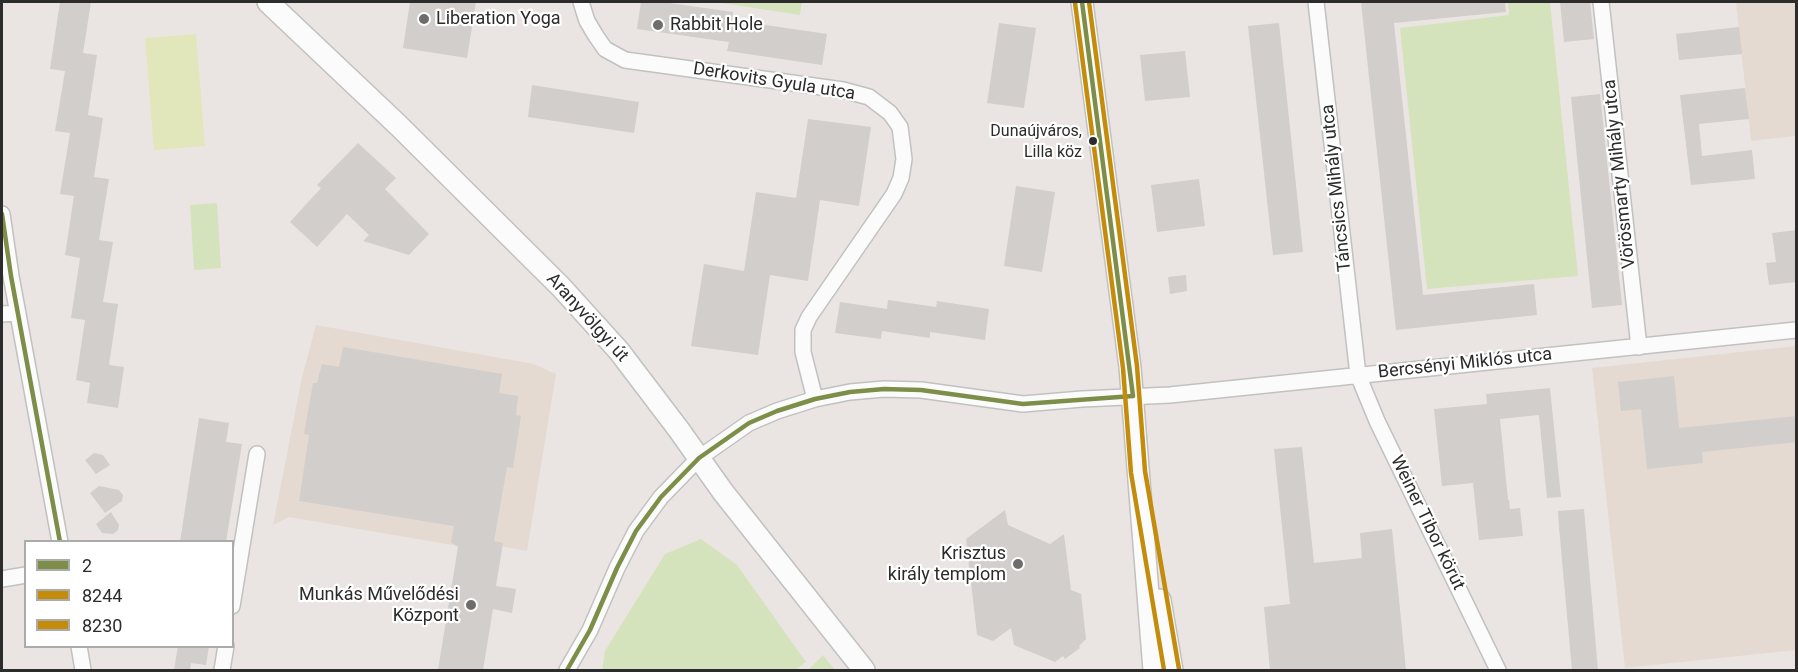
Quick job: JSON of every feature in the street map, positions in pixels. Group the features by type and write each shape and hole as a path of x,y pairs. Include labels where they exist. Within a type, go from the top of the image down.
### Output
{"street":[{"name":"Aranyvölgyi út","path":"268,2 398,125 561,287 619,351 679,429 723,492 864,670"},
{"name":"Derkovits Gyula utca","path":"581,2 586,21 605,49 625,60 843,90 869,97 890,113 900,127 904,159 901,178 894,194 809,317 803,330 803,352 815,399"},
{"path":"1082,2 1133,396 1154,670"},
{"name":"Táncsics Mihály utca","path":"1316,2 1358,375"},
{"name":"Vörösmarty Mihály utca","path":"1601,2 1639,346"},
{"path":"2,214 60,540"},
{"path":"2,314 18,313"},
{"name":"Bercsényi Miklós utca","path":"567,670 590,630 636,531 661,497 699,458 749,423 815,399 850,392 884,389 921,390 1023,404 1170,394 1797,330"},
{"name":"Weiner Tibor körút","path":"1358,375 1377,421 1497,670"},
{"path":"234,594 257,454"},
{"path":"1138,472 1172,670"},
{"path":"2,579 24,574"},
{"path":"79,648 83,670"},
{"path":"222,670 226,648"}],"shaded area":[{"path":"1736,2 1796,2 1796,136 1751,141"},
{"path":"316,325 534,364 556,374 527,551 460,539 458,546 289,517 273,525 302,377"},
{"path":"1796,346 1796,650 1625,668 1592,368"}],"green space":[{"path":"715,2 802,2 800,15"},
{"path":"1508,2 1550,2 1578,276 1427,289 1400,28 1509,15"},
{"path":"196,34 205,146 154,150 145,38"},
{"path":"217,203 221,268 194,270 190,205"},
{"path":"701,539 737,565 806,662 795,670 602,670 605,651 665,554"},
{"path":"823,655 835,670 808,670"}],"building":[{"path":"60,2 91,2 83,53 97,55 88,115 103,118 94,177 109,179 99,240 113,242 103,302 118,304 109,365 124,367 118,408 87,403 90,383 76,380 85,320 71,318 80,258 65,255 74,196 60,194 70,133 55,131 65,71 50,69"},
{"path":"410,2 476,2 467,58 403,48"},
{"path":"641,2 662,2 733,12 732,20 827,34 822,65 727,51 729,42 637,29"},
{"path":"1361,2 1505,2 1506,12 1394,23 1423,295 1534,284 1537,315 1396,330"},
{"path":"1560,2 1590,2 1594,39 1564,42"},
{"path":"999,23 1036,28 1024,108 987,103"},
{"path":"1279,23 1303,252 1273,255 1248,26"},
{"path":"1739,27 1742,54 1679,60 1676,34"},
{"path":"1185,51 1190,97 1145,101 1140,55"},
{"path":"532,85 639,102 634,133 528,117"},
{"path":"1745,88 1749,119 1699,124 1702,156 1752,150 1755,179 1691,185 1680,95"},
{"path":"1600,94 1622,305 1592,308 1571,97"},
{"path":"808,119 871,127 859,206 820,200 808,281 770,275 758,355 691,346 704,264 744,271 756,192 796,198"},
{"path":"358,143 396,178 385,189 429,234 409,255 363,241 369,235 347,214 317,247 290,222 321,188 317,185"},
{"path":"1199,179 1205,226 1157,232 1151,185"},
{"path":"1016,186 1055,192 1042,272 1004,266"},
{"path":"1797,230 1797,282 1769,285 1766,263 1776,262 1772,233"},
{"path":"1186,275 1187,291 1170,294 1168,277"},
{"path":"888,300 936,307 937,301 989,309 985,340 930,332 930,338 882,331 881,339 835,333 840,302 887,309"},
{"path":"343,347 502,374 499,393 518,396 516,415 521,416 513,468 507,467 494,541 503,543 496,586 516,589 512,613 493,609 483,670 438,670 458,547 451,542 454,526 299,501 309,435 304,434 313,383 317,383 322,364 339,367"},
{"path":"1674,376 1679,428 1797,416 1797,442 1702,452 1703,463 1647,469 1641,409 1621,411 1618,382"},
{"path":"1550,388 1561,497 1547,498 1539,415 1500,419 1508,500 1510,509 1520,508 1523,536 1479,540 1473,483 1442,486 1434,409 1487,404 1486,394"},
{"path":"199,418 229,423 226,442 242,444 226,540 180,540"},
{"path":"1302,447 1314,563 1362,558 1360,533 1392,529 1406,670 1270,670 1264,607 1290,604 1274,449"},
{"path":"94,453 103,455 110,465 96,474 85,460"},
{"path":"99,486 119,490 123,495 122,501 105,513 90,493"},
{"path":"1584,509 1598,670 1572,670 1559,527 1558,511"},
{"name":"Krisztus király templom","path":"1005,510 1008,525 1050,544 1064,534 1071,590 1081,594 1086,639 1079,646 1080,648 1065,659 1063,656 1055,662 1014,645 1011,628 993,641 977,635 966,539"},
{"path":"111,512 119,525 118,530 113,534 102,533 96,524"},
{"path":"178,648 209,648 206,665 191,663 190,670 174,670"}],"transit line":[{"name":"2","path":"1082,2 1133,396"},
{"name":"8230","path":"1089,2 1137,366 1145,471 1179,669"},
{"name":"8244","path":"1075,3 1123,368 1131,473 1164,670"},
{"name":"2","path":"2,214 11,276 60,540"},
{"name":"2","path":"567,670 590,630 636,531 661,497 699,458 749,423 815,399 850,392 884,389 921,390 1023,404 1133,396"}],"place":[{"name":"Liberation Yoga","path":"424,19"},
{"name":"Rabbit Hole","path":"658,25"},
{"name":"Dunaújváros, Lilla köz","path":"1093,141"},
{"name":"Krisztus király templom","path":"1018,564"},
{"name":"Munkás Művelődési Központ","path":"471,605"}]}
